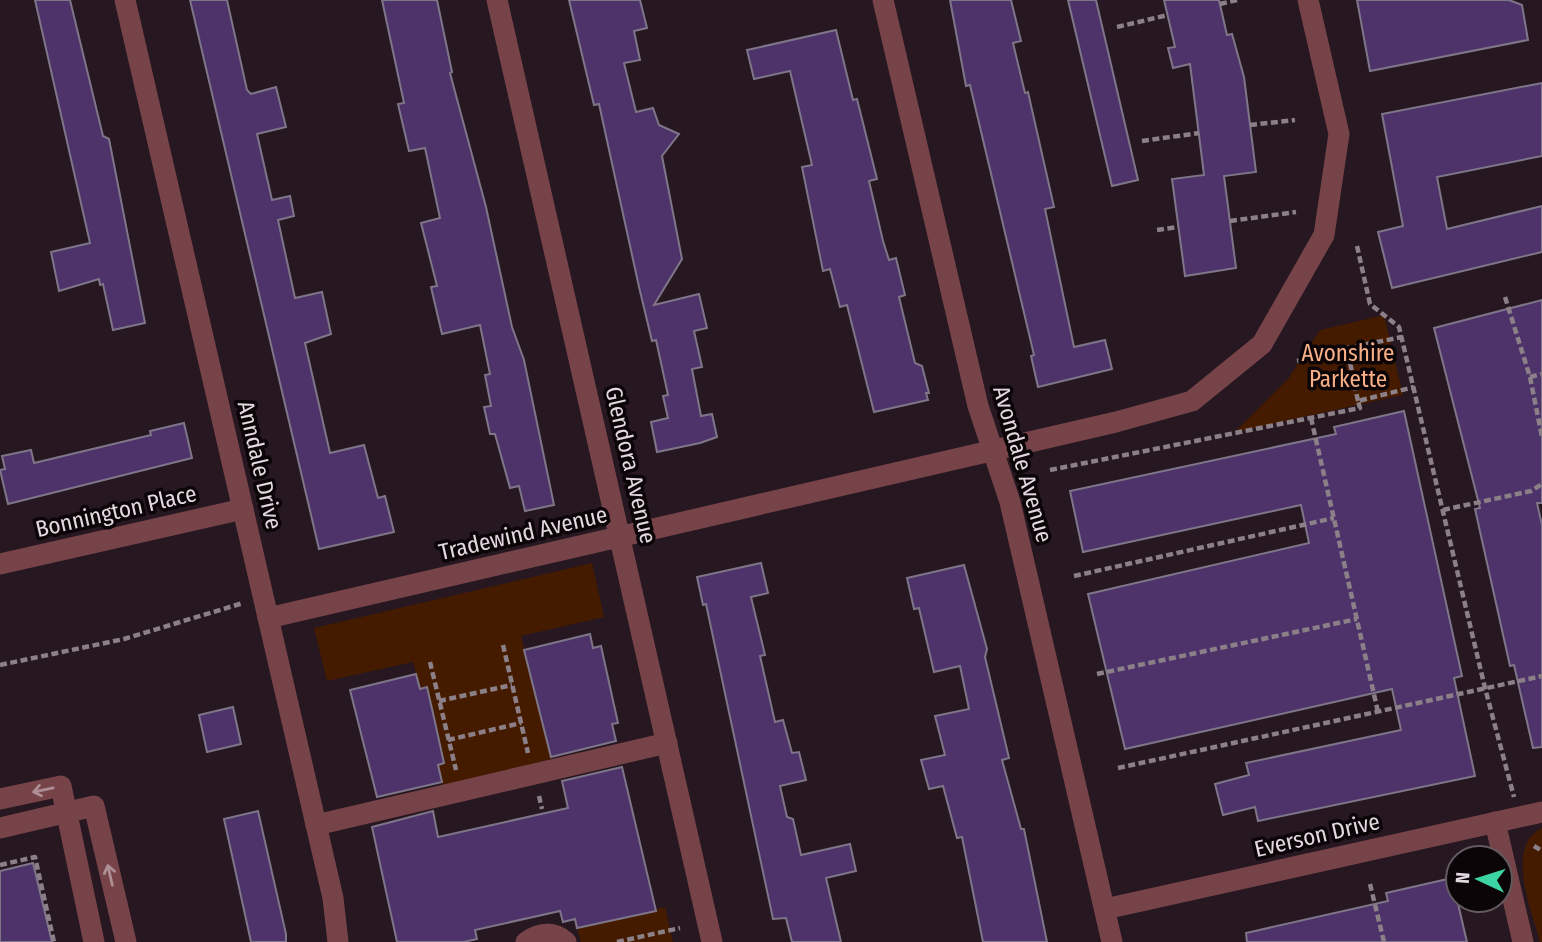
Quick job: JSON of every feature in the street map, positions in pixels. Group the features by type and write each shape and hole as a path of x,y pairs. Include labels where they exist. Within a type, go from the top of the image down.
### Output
{"street":[{"name":"Anndale Drive","path":"125,0 335,909 338,942"},
{"name":"Glendora Avenue","path":"497,0 712,942"},
{"name":"Avondale Avenue","path":"883,0 978,406 1010,502 1112,942"},
{"name":"Tradewind Avenue","path":"268,618 993,451 1192,401 1262,344 1324,236 1339,134 1308,0"},
{"name":"Bonnington Place","path":"0,564 243,509"},
{"path":"316,825 667,743"},
{"path":"0,799 61,786 94,942"},
{"path":"0,828 94,806 126,942"},
{"name":"Everson Drive","path":"1105,909 1542,812"},
{"path":"1495,822 1522,942"},
{"path":"526,942 538,934 550,934 566,942"}],"path":[{"path":"1220,4 1237,0"},
{"path":"1117,27 1168,15"},
{"path":"1250,125 1295,120"},
{"path":"1142,141 1199,132"},
{"path":"1230,221 1296,212"},
{"path":"1157,230 1178,227"},
{"path":"1357,246 1370,304 1399,327 1402,337 1485,688 1514,798"},
{"path":"1505,297 1530,377 1542,437"},
{"path":"1050,470 1360,408 1347,348 1402,337"},
{"path":"1297,361 1347,352"},
{"path":"1530,377 1542,374"},
{"path":"1358,401 1414,387"},
{"path":"1311,418 1378,712"},
{"path":"1443,510 1531,491 1542,484"},
{"path":"1074,576 1334,518"},
{"path":"0,665 124,639 243,603"},
{"path":"1097,674 1357,619"},
{"path":"502,645 542,809"},
{"path":"430,662 461,791"},
{"path":"1118,768 1542,676"},
{"path":"439,701 512,685"},
{"path":"448,740 521,723"},
{"path":"1534,846 1542,851"},
{"path":"0,865 35,857 54,942"},
{"path":"1370,884 1384,942"},
{"path":"617,942 680,928"}],"green space":[{"name":"Avonshire Parkette","path":"1384,315 1403,395 1235,432 1288,379 1320,330"},
{"path":"592,563 604,617 521,636 552,759 443,786 438,765 444,763 427,687 420,689 413,662 327,681 314,628"},
{"path":"1542,828 1540,942 1527,897 1523,864 1525,849 1531,837"},
{"path":"665,907 673,942 581,942 577,928"}],"building":[{"path":"35,0 70,0 103,136 109,139 145,323 113,330 103,284 100,285 99,279 59,291 51,252 90,243"},
{"path":"190,0 227,0 247,90 251,94 276,87 286,127 257,134 272,200 290,196 294,216 278,220 295,298 322,292 331,334 305,343 330,453 364,445 378,498 385,496 394,532 319,549"},
{"path":"382,0 437,0 452,72 450,73 486,207 512,327 524,360 554,505 525,511 519,486 510,488 495,434 490,434 484,407 491,406 485,375 490,374 480,325 442,334 431,287 437,286 421,223 440,218 425,148 409,151 398,104 404,103"},
{"path":"569,0 640,0 647,28 634,31 640,60 624,63 636,112 653,108 659,125 679,134 662,156 682,259 654,305 699,294 707,328 694,331 702,367 692,369 701,416 712,414 717,437 700,443 657,452 651,422 668,418 663,396 668,395 656,340 652,341 639,287 599,104 594,105"},
{"path":"950,0 1011,0 1021,41 1013,43 1025,93 1028,92 1054,207 1045,209 1074,347 1105,340 1112,369 1038,387 1031,356 1034,355 970,85 966,86"},
{"path":"1068,0 1096,0 1138,180 1112,186"},
{"path":"1164,0 1219,0 1227,35 1232,34 1244,77 1256,172 1224,176 1236,268 1185,276 1172,179 1204,175 1190,64 1173,68 1168,48 1175,47"},
{"path":"1357,0 1509,0 1522,5 1528,40 1370,71"},
{"path":"836,30 853,100 857,99 877,179 869,181 883,241 889,260 896,258 905,295 899,297 915,363 922,366 929,393 926,393 928,400 874,412 847,305 840,307 830,269 823,271 802,167 812,165 790,71 754,79 747,50"},
{"path":"1542,83 1542,156 1437,177 1447,229 1542,206 1542,252 1392,288 1378,232 1403,226 1382,114"},
{"path":"1542,300 1542,503 1537,503 1542,525 1542,747 1533,748 1514,665 1510,666 1475,509 1480,508 1434,328"},
{"path":"1404,411 1462,676 1454,678 1475,776 1258,821 1255,807 1223,815 1215,784 1249,775 1246,763 1401,730 1392,689 1125,749 1088,594 1309,543 1301,505 1083,552 1070,491 1336,434 1334,427"},
{"path":"184,423 192,458 8,504 0,470 5,469 2,456 31,450 34,463 151,435 150,431"},
{"path":"761,563 768,593 751,597 765,655 760,656 775,722 783,720 792,753 799,752 806,780 780,786 787,817 793,819 801,855 850,844 856,871 826,878 841,942 792,942 786,918 773,919 706,604 703,605 697,577"},
{"path":"964,565 987,649 985,657 1009,758 1002,760 1021,829 1024,829 1047,942 983,942 962,837 957,838 943,786 929,789 921,760 945,755 935,716 969,709 960,666 934,672 919,608 914,609 907,578"},
{"path":"590,634 593,648 601,646 618,723 612,724 616,741 551,757 524,650"},
{"path":"416,674 420,689 427,687 444,763 438,765 442,782 377,797 350,690"},
{"path":"233,707 241,744 207,752 199,715"},
{"path":"622,767 656,911 577,928 575,919 563,922 560,911 475,930 477,939 464,942 397,942 372,827 433,811 438,837 568,808 562,781"},
{"path":"258,811 286,942 251,942 224,819"},
{"path":"33,863 52,942 0,942 0,871"},
{"path":"1444,880 1444,914 1460,914 1467,942 1247,942 1246,933 1388,901 1386,893"}]}
